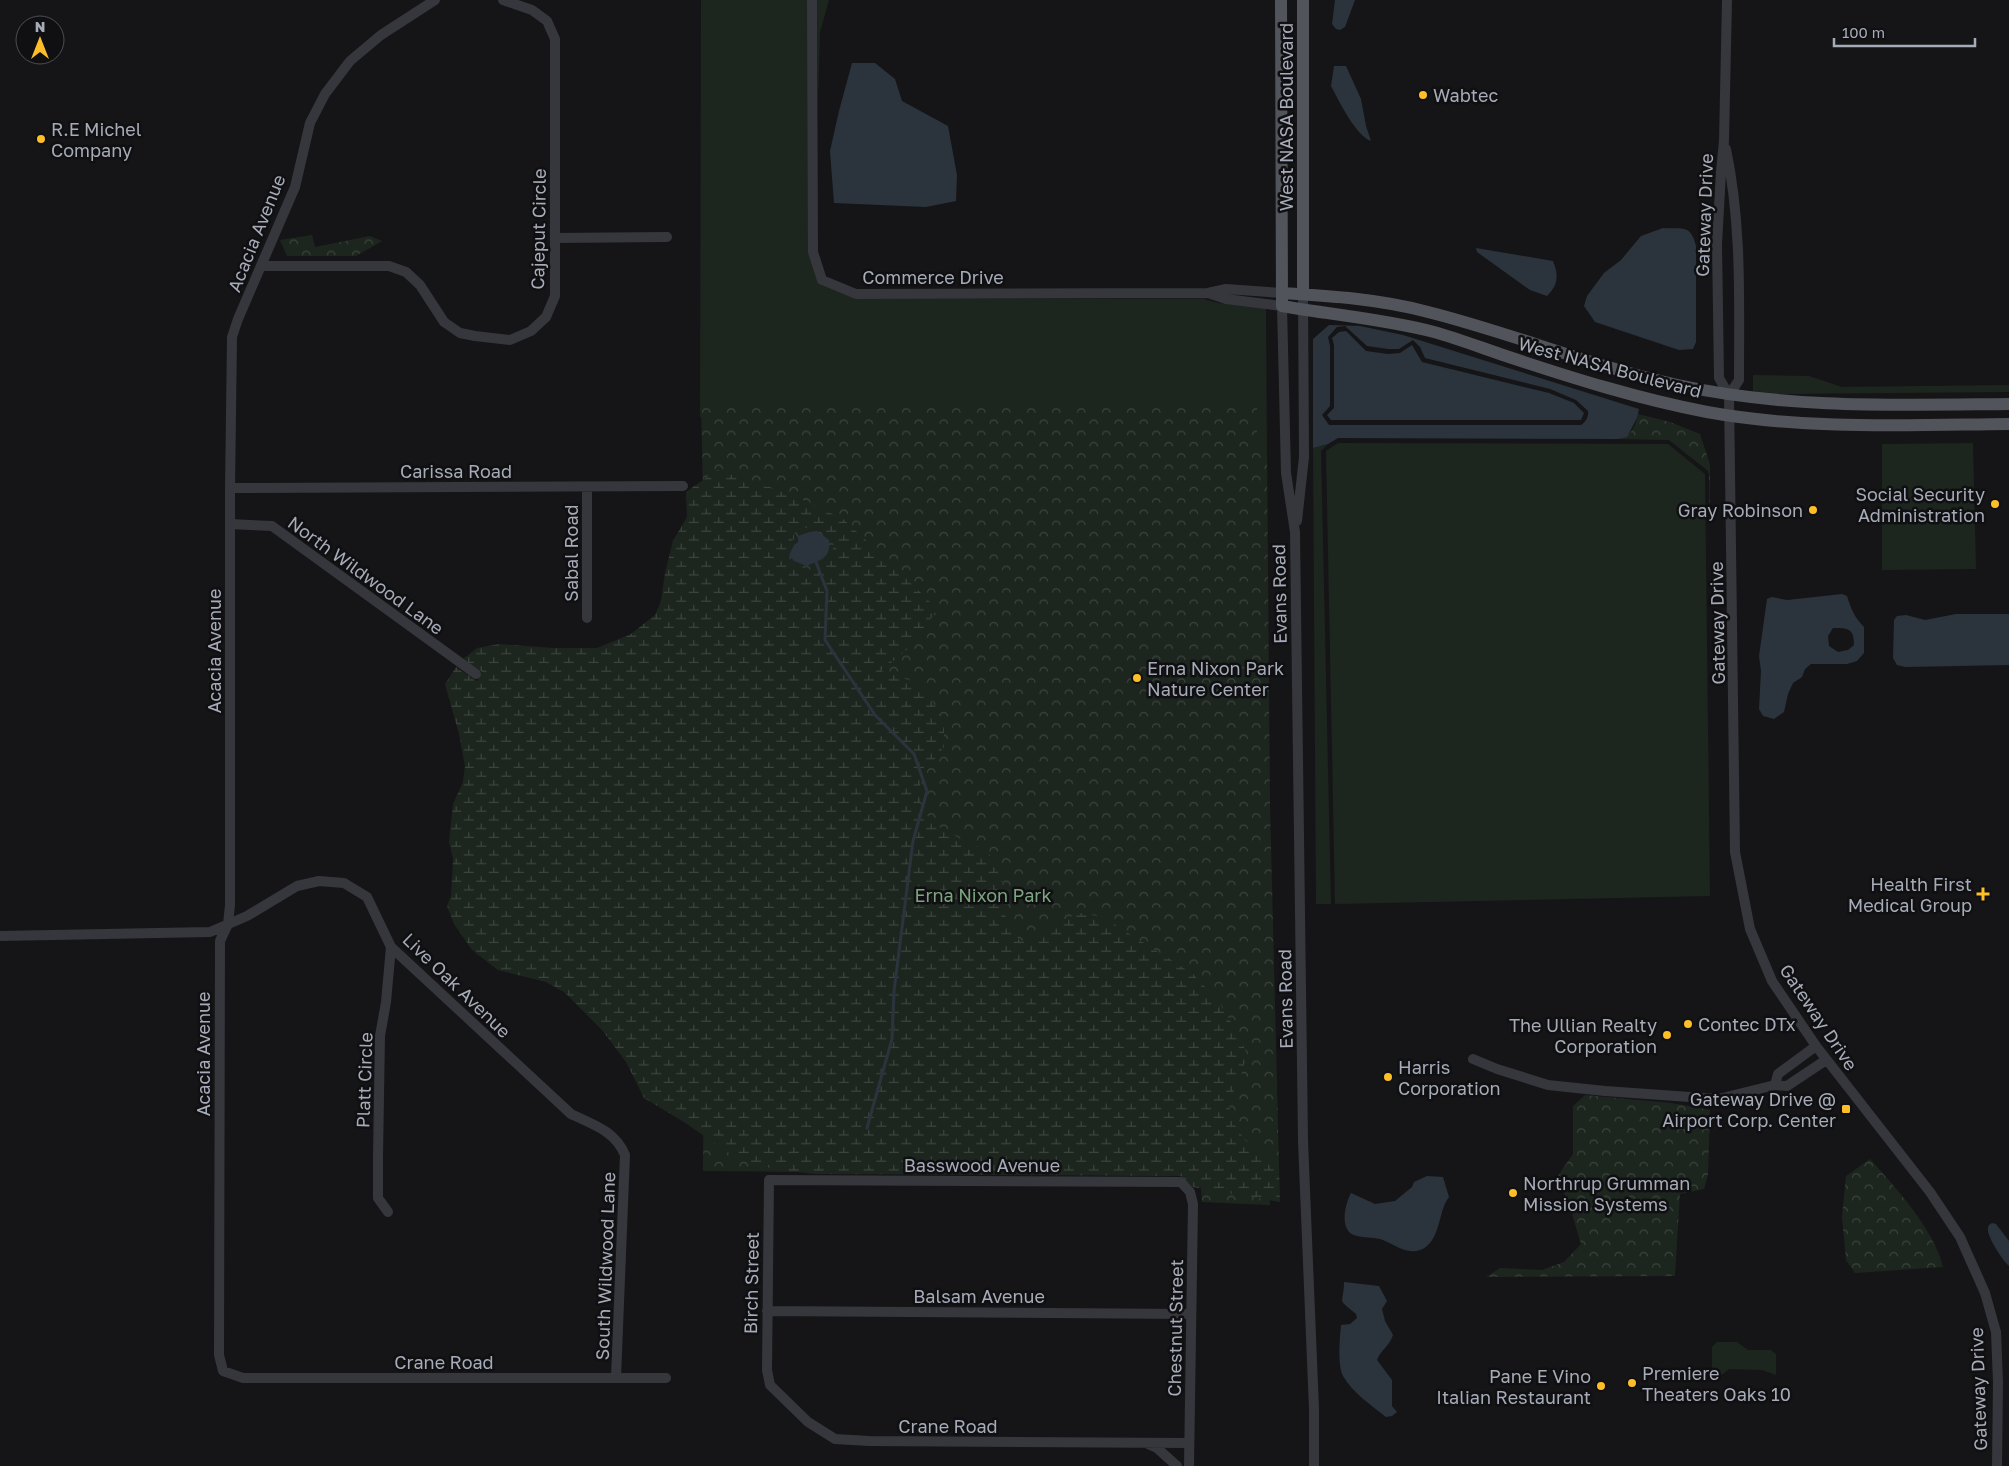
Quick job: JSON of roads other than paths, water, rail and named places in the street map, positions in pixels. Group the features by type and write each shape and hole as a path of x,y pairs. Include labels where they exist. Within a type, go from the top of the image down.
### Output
{"main road":[{"name":"West NASA Boulevard","path":"1280,0 1282,306 1419,328 1617,390 1677,406 1730,415 1788,422 1850,425 2009,424"},
{"name":"West NASA Boulevard","path":"1303,0 1303,294"},
{"name":"West NASA Boulevard","path":"1282,293 1355,298 1426,312 1627,372 1730,395 1836,405 2009,404"}],"street":[{"name":"Acacia Avenue","path":"223,1370 219,1355 220,941 228,924 230,905 232,337 295,187 310,123 325,94 350,61 381,35 435,0"},
{"name":"Cajeput Circle","path":"262,266 389,266 398,269 406,272 420,285 444,322 460,333 510,340 531,331 546,317 555,296 555,39 547,20 532,10 503,0"},
{"name":"Commerce Drive","path":"812,0 813,252 822,280 856,294 1208,293 1226,290 1282,293"},
{"path":"1724,141 1727,0"},
{"name":"Gateway Drive","path":"1724,141 1717,244 1718,338 1719,378 1730,395"},
{"name":"Gateway Drive","path":"1724,141 1734,193 1738,250 1739,380 1730,395 1735,852 1750,929 1772,981 1816,1046 1930,1192 1960,1237 1984,1293 1996,1332 1998,1382 1997,1466"},
{"path":"555,238 667,237"},
{"name":"Commerce Drive","path":"1208,293 1226,299 1282,306"},
{"name":"Evans Road","path":"1303,294 1304,458 1295,532 1303,1160 1314,1409 1314,1466"},
{"name":"Evans Road","path":"1282,306 1286,474 1295,532"},
{"name":"Carissa Road","path":"230,488 683,486"},
{"name":"Sabal Road","path":"588,487 588,618"},
{"name":"North Wildwood Lane","path":"230,524 272,526 476,674"},
{"name":"Live Oak Avenue","path":"0,936 210,932 247,916 297,886 319,881 344,883 367,897 391,947 571,1114 603,1129 620,1144 625,1155"},
{"name":"Platt Circle","path":"388,1212 378,1198 378,1142 380,1036 386,1002 391,947"},
{"path":"1775,1085 1778,1074 1816,1046"},
{"path":"1473,1059 1496,1069 1548,1085 1718,1099 1775,1085 1787,1086 1826,1060"},
{"name":"South Wildwood Lane","path":"616,1377 625,1155"},
{"name":"Basswood Avenue","path":"769,1180 1181,1182 1190,1192"},
{"name":"Birch Street","path":"769,1180 767,1370 770,1385"},
{"name":"Chestnut Street","path":"1190,1192 1193,1204 1190,1466"},
{"name":"Balsam Avenue","path":"767,1311 1191,1314"},
{"name":"Crane Road","path":"223,1370 243,1378 666,1378"},
{"name":"Crane Road","path":"770,1385 808,1422 835,1439 878,1442 1189,1443"},
{"path":"1145,1443 1157,1448 1177,1466"}],"waterway":[{"path":"816,562 827,591 825,640 875,715 914,754 927,791 913,841 894,991 892,1039 867,1128"}],"place":[{"name":"Wabtec","path":"1423,95"},
{"name":"R.E Michel Company","path":"41,139"},
{"name":"Social Security Administration","path":"1995,504"},
{"name":"Gray Robinson","path":"1813,510"},
{"name":"Erna Nixon Park Nature Center","path":"1137,678"},
{"name":"Health First Medical Group","path":"1983,894"},
{"name":"Contec DTx","path":"1688,1024"},
{"name":"The Ullian Realty Corporation","path":"1667,1035"},
{"name":"Harris Corporation","path":"1388,1077"},
{"name":"Gateway Drive @ Airport Corp. Center","path":"1846,1109"},
{"name":"Northrup Grumman Mission Systems","path":"1513,1193"},
{"name":"Premiere Theaters Oaks 10","path":"1632,1383"},
{"name":"Pane E Vino Italian Restaurant","path":"1601,1386"}],"park label":[{"name":"Erna Nixon Park","path":"983,895"}]}
